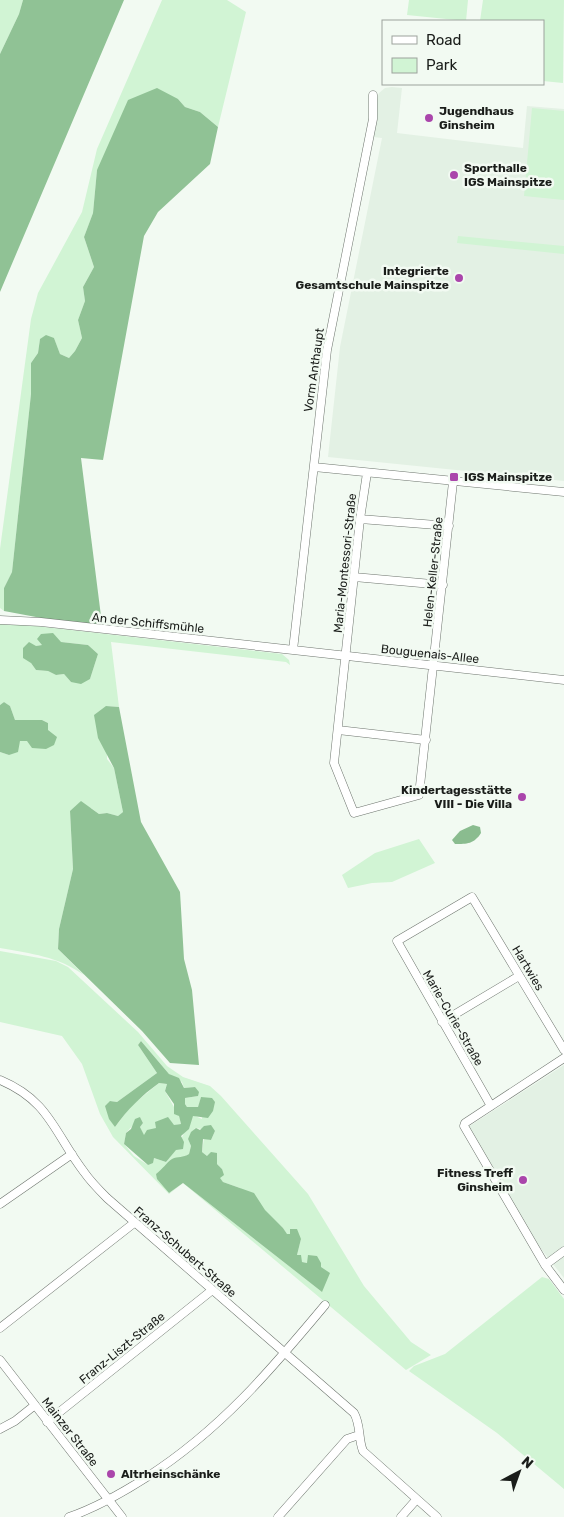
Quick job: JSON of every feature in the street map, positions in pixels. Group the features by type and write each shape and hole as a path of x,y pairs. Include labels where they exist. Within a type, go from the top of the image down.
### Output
{"street":[{"name":"Vorm Anthaupt","path":"293,650 327,350 373,119 373,95"},
{"path":"314,467 564,492"},
{"name":"Maria-Montessori-Straße","path":"367,473 360,519 334,763 354,813 419,795 426,740"},
{"name":"Helen-Keller-Straße","path":"426,740 453,482"},
{"path":"360,519 449,526"},
{"path":"354,577 442,585"},
{"name":"An der Schiffsmühle","path":"0,620 50,623 293,650"},
{"name":"Bouguenais-Allee","path":"293,650 564,680"},
{"path":"338,730 426,740"},
{"name":"Marie-Curie-Straße","path":"472,897 397,941 491,1106"},
{"name":"Hartwies","path":"472,897 564,1050"},
{"path":"442,1022 519,976"},
{"path":"564,1058 464,1126 545,1266 564,1290"},
{"name":"Franz-Schubert-Straße","path":"0,1080 30,1096 37,1102 48,1115 84,1172 107,1198 211,1291 354,1413 358,1422 363,1452 437,1517"},
{"path":"0,1204 72,1154"},
{"path":"0,1328 134,1223"},
{"path":"545,1266 564,1251"},
{"name":"Franz-Liszt-Straße","path":"47,1422 211,1291"},
{"path":"69,1517 110,1500 188,1449 212,1430 260,1382 325,1305"},
{"name":"Mainzer Straße","path":"0,1360 122,1517"},
{"path":"0,1429 15,1421 34,1405"},
{"path":"278,1517 347,1439 359,1435"},
{"path":"401,1517 416,1500"}],"shaded area":[{"path":"23,0 124,0 0,292 0,54 19,14"},
{"path":"157,88 178,99 185,107 200,112 218,127 210,164 158,212 144,236 103,460 81,458 102,624 68,623 4,611 4,588 12,572 31,394 31,363 38,353 40,339 46,335 54,338 60,354 69,358 82,338 78,320 85,301 83,287 94,267 84,237 93,213 97,170 128,100"},
{"name":"Integrierte Gesamtschule Mainspitze","path":"385,88 402,88 397,133 523,148 527,106 564,109 564,481 328,457 340,347 382,138 373,137 377,100 379,93"},
{"path":"53,633 61,642 88,645 98,654 90,679 81,684 71,682 64,674 56,675 48,671 36,670 31,663 23,658 23,648 29,642 36,646 42,645 37,639 41,634"},
{"path":"4,702 10,706 15,720 42,720 48,723 48,730 57,737 54,745 46,749 32,748 27,741 20,741 18,752 9,755 0,752 0,705"},
{"path":"106,706 119,707 141,822 180,892 184,959 192,990 199,1065 170,1063 142,1031 58,949 59,929 73,869 70,811 81,801 99,814 107,813 118,816 123,812 114,768 98,738 94,715"},
{"path":"473,825 480,827 481,833 478,837 470,843 455,844 452,840 460,831"},
{"path":"141,1041 169,1074 179,1078 184,1088 195,1087 199,1092 198,1096 185,1098 187,1107 198,1107 201,1097 212,1098 215,1102 213,1111 208,1118 193,1116 189,1129 181,1136 184,1142 183,1149 176,1150 166,1162 154,1158 153,1163 148,1165 124,1144 126,1133 131,1129 135,1119 140,1117 143,1123 140,1127 144,1135 147,1130 156,1128 155,1122 168,1117 174,1125 181,1124 179,1116 174,1114 174,1104 165,1091 167,1084 159,1083 146,1093 115,1127 109,1119 105,1106 110,1101 117,1102 157,1073 138,1045"},
{"path":"564,1065 564,1278 538,1245 468,1127"},
{"path":"211,1125 215,1131 211,1140 203,1139 202,1152 207,1156 211,1152 217,1153 217,1164 222,1169 224,1175 220,1178 223,1182 254,1193 265,1210 287,1234 290,1234 290,1229 297,1229 301,1239 297,1255 301,1255 302,1262 307,1263 308,1255 317,1256 321,1267 330,1273 322,1292 183,1183 169,1193 157,1179 156,1174 170,1161 189,1154 191,1146 188,1139 191,1132 196,1128 200,1130 204,1126"}],"green space":[{"path":"0,0 23,0 19,14 0,54"},
{"path":"162,0 227,0 246,12 218,127 200,112 185,107 178,99 97,170 93,213 84,237 94,267 83,287 85,301 78,320 82,338 69,358 60,354 54,338 40,339 38,353 31,363 31,394 12,572 4,588 4,611 0,608 0,549 31,319 38,293 82,212 97,149"},
{"path":"409,0 468,0 466,20 407,15"},
{"path":"483,0 564,0 563,83 544,81 544,20 480,20"},
{"path":"532,108 564,111 564,200 524,196"},
{"path":"458,236 564,246 564,254 457,243"},
{"path":"0,622 282,654 289,660 290,665 286,662 111,642 119,707 106,706 107,759 114,768 123,812 118,816 107,813 99,814 91,808 70,811 73,869 59,929 58,949 84,975 54,960 34,954 0,948 0,752 9,755 20,741 27,741 48,730 48,723 42,720 15,720 10,706 4,702 0,705","holes":["61,642 88,645 98,654 90,679 71,682 64,674 56,675 48,671 36,670 31,663 36,646"]},
{"path":"419,839 435,863 392,882 372,883 348,888 342,875 375,853"},
{"path":"0,951 56,961 68,967 138,1032 167,1066 183,1077 210,1086 221,1096 308,1194 364,1286 411,1342 431,1355 406,1370 183,1183 169,1194 113,1137 100,1114 82,1064 62,1036 0,1022","holes":["141,1041 169,1074 182,1082 184,1088 195,1087 198,1096 185,1098 187,1107 198,1108 201,1097 202,1119 193,1115 178,1145 166,1162 154,1158 148,1165 134,1156 124,1144 126,1133 140,1117 143,1123 140,1127 144,1136 157,1128 181,1124 179,1116 165,1091 167,1084 159,1083 131,1106 115,1127 110,1101 117,1102 157,1073 138,1045","195,1128 215,1131 211,1140 204,1138 202,1152 207,1156 217,1153 217,1164 222,1169 219,1178 223,1182 240,1188 283,1228 287,1235 301,1239 297,1255 302,1262 307,1263 322,1292 183,1183 169,1193 156,1174 189,1154 191,1146 188,1139"]},
{"path":"542,1277 549,1279 564,1299 564,1489 497,1433 409,1371 414,1366 445,1354"}],"place":[{"name":"Jugendhaus Ginsheim","path":"429,118"},
{"name":"Sporthalle IGS Mainspitze","path":"454,175"},
{"name":"Integrierte Gesamtschule Mainspitze","path":"459,278"},
{"name":"IGS Mainspitze","path":"454,477"},
{"name":"Kindertagesstätte VIII - Die Villa","path":"522,797"},
{"name":"Fitness Treff Ginsheim","path":"523,1180"},
{"name":"Altrheinschänke","path":"111,1474"}]}
